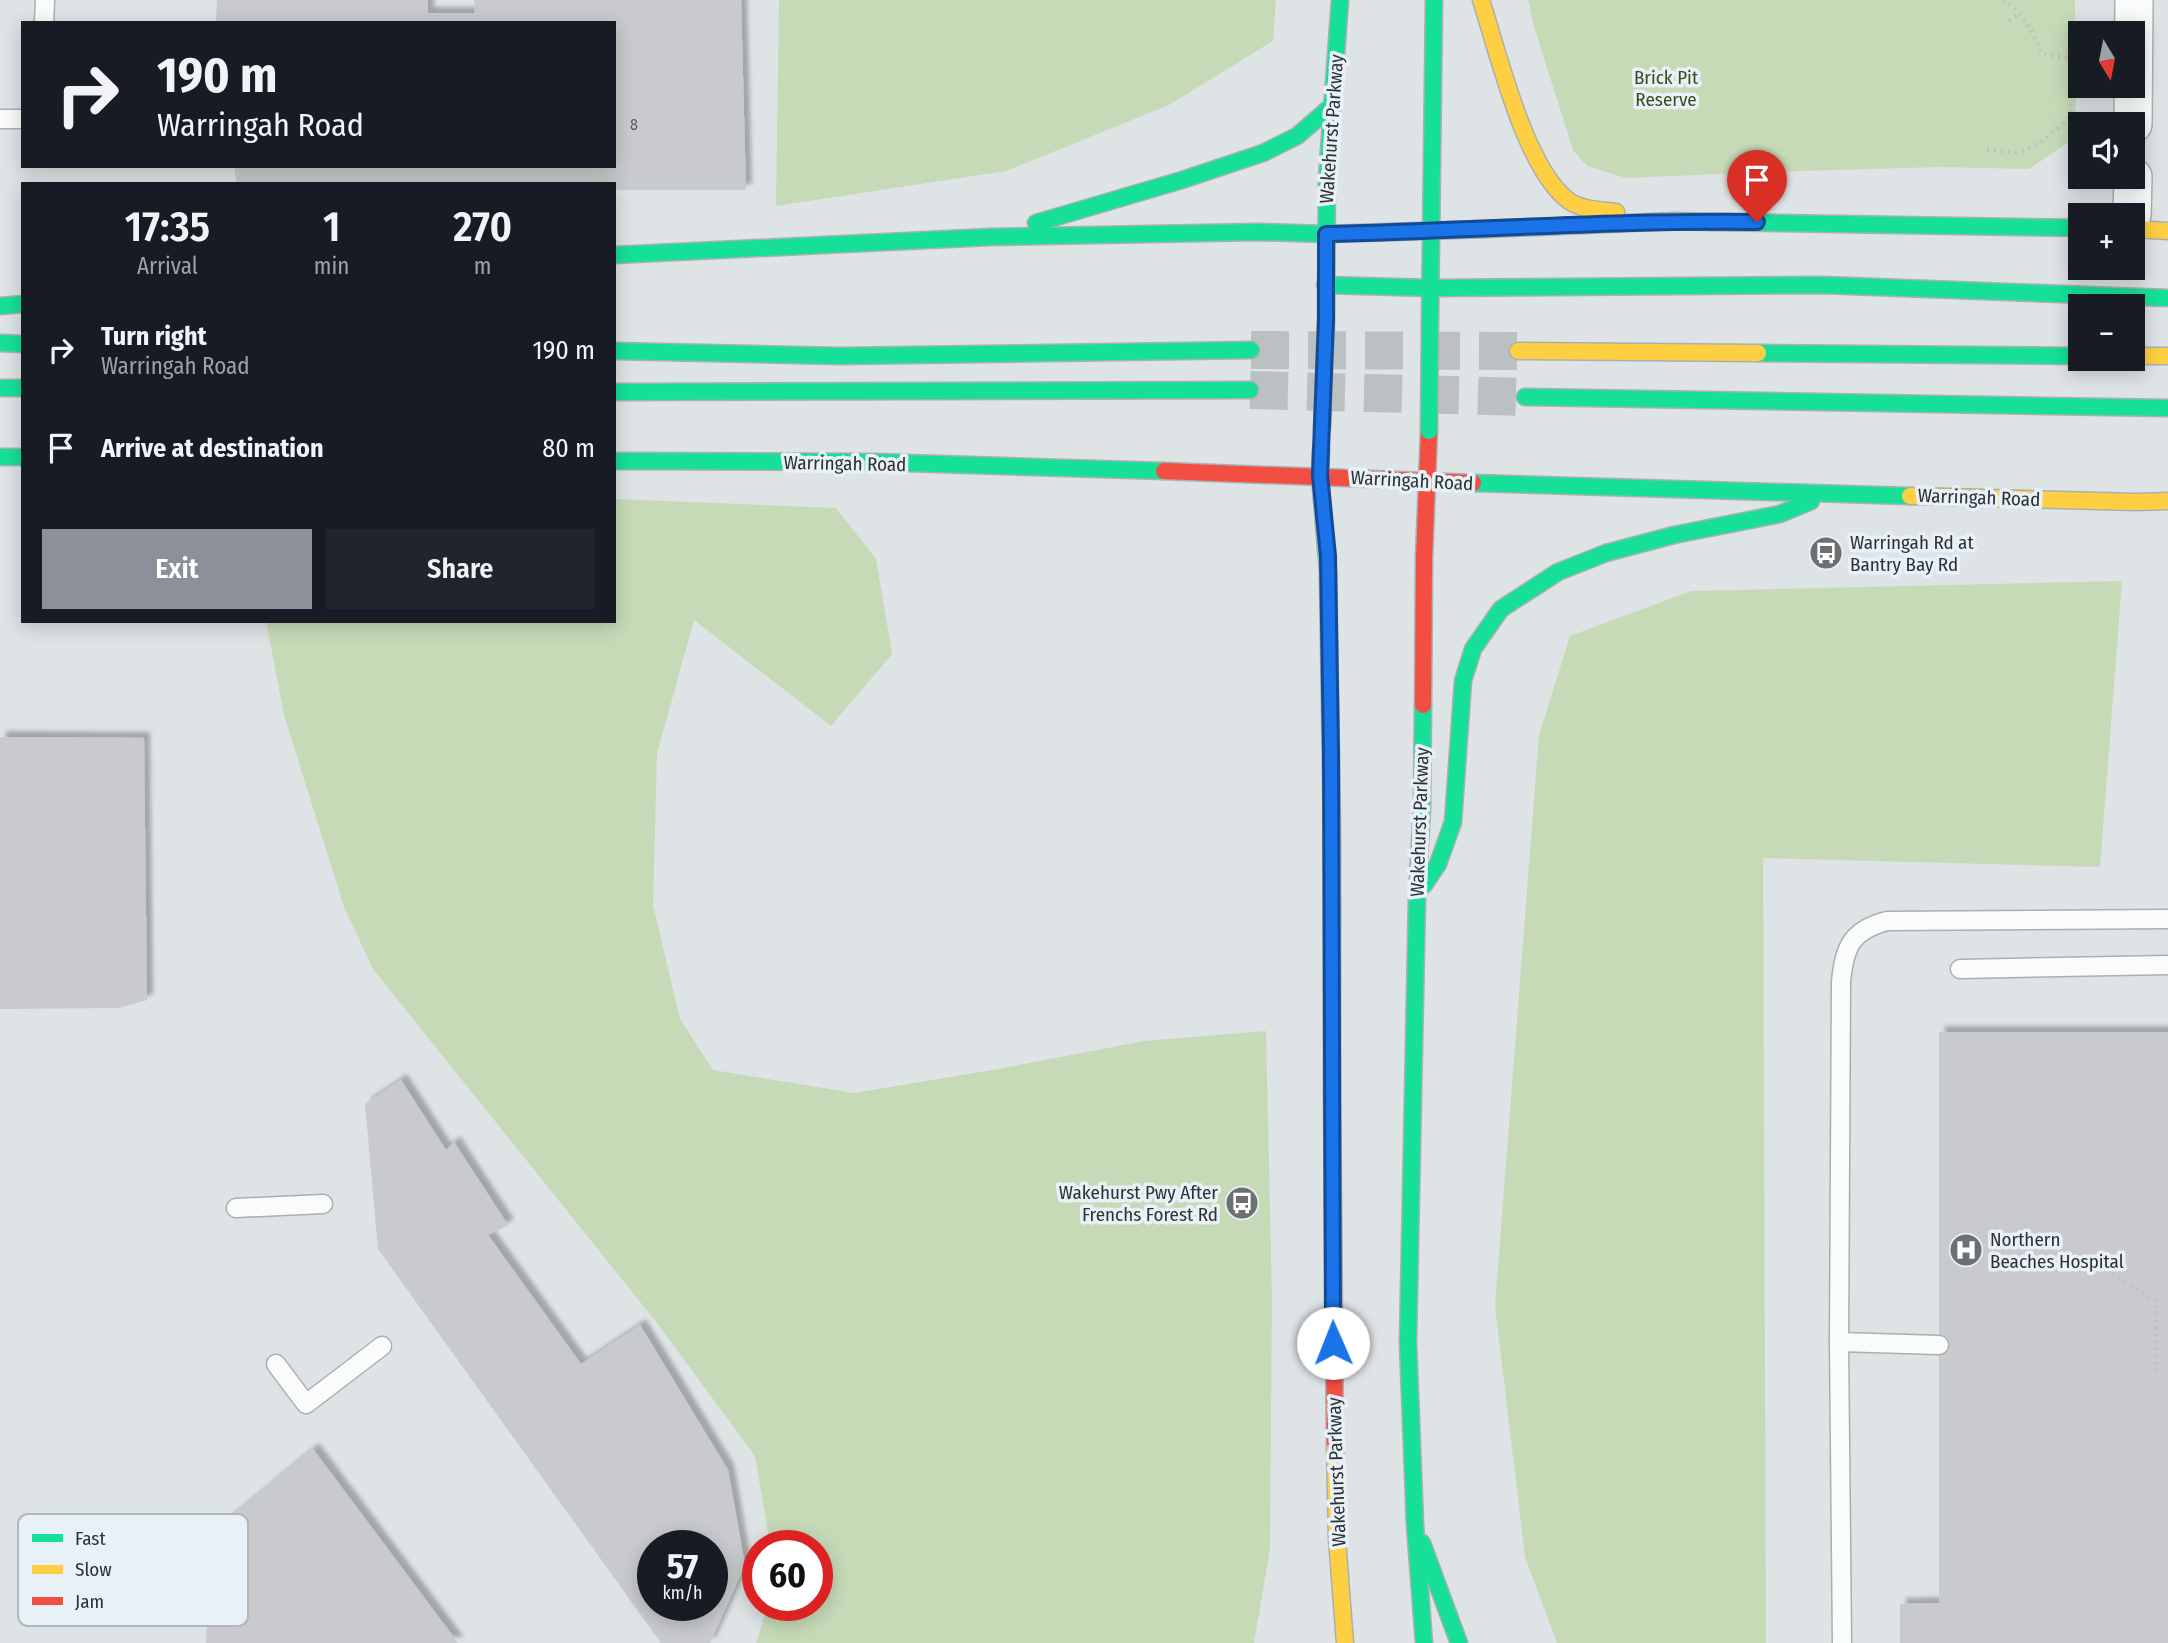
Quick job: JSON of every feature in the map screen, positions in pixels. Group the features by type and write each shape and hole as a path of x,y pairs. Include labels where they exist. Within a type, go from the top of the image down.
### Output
{"main road":[{"name":"Wakehurst Parkway","path":"1340,0 1327,178 1326,320 1320,475 1328,572 1332,844 1332,1267 1342,1638"},
{"name":"Wakehurst Parkway","path":"1424,1643 1415,1525 1408,1343 1416,896 1422,807 1426,480 1432,288 1434,0"},
{"path":"1481,0 1522,125 1537,160 1555,189 1570,202 1585,208 1676,221"},
{"path":"990,237 1182,180 1263,152 1297,135 1333,105"},
{"path":"616,256 990,237 1431,232 1676,221 2068,228"},
{"path":"2145,230 2168,231"},
{"path":"1325,285 1432,288 1823,285 2168,298"},
{"path":"0,306 21,304"},
{"path":"0,343 21,344"},
{"path":"616,351 840,356 1251,350"},
{"path":"1518,351 2068,356"},
{"path":"2145,356 2168,356"},
{"path":"0,388 21,388"},
{"path":"616,392 1250,390"},
{"path":"1525,397 2168,408"},
{"path":"0,457 21,457"},
{"name":"Warringah Road","path":"616,461 874,462 1829,493 2168,501"},
{"path":"1416,896 1438,864 1453,822 1463,681 1473,649 1501,609 1558,572 1606,553 1674,535 1780,514 1829,493"},
{"path":"1415,1525 1459,1643"}],"street":[{"path":"2133,112 2134,0"}],"lane":[{"path":"44,21 45,0"},
{"path":"0,119 21,119"},
{"path":"1842,1643 1839,1342 1841,982 1847,948 1862,930 1873,924 1902,919 2168,919"},
{"path":"1960,969 2168,965"},
{"path":"236,1208 323,1203"},
{"path":"1839,1342 1939,1345"},
{"path":"276,1364 306,1404 382,1346"}],"path":[{"path":"2003,0 2032,29 2042,54 2068,56"},
{"path":"2009,21 2018,14"},
{"path":"1987,150 2024,151 2067,121 2070,98"},
{"path":"2100,1267 2155,1300 2157,1377"}],"green space":[{"path":"779,0 1276,0 1273,41 1169,105 1006,171 776,206"},
{"name":"Brick Pit Reserve","path":"1528,0 2075,0 2075,21 2068,21 2068,98 2076,98 2076,112 2068,112 2068,142 2029,169 1938,167 1626,178 1587,166 1573,150"},
{"path":"616,499 836,508 876,559 892,654 831,726 694,620 657,754 653,905 680,1019 713,1070 854,1093 1144,1041 1266,1031 1272,1297 1270,1549 1254,1643 756,1643 763,1621 833,1621 833,1530 767,1530 755,1456 657,1323 373,969 344,907 284,715 266,623 616,623"},
{"path":"2122,581 2100,867 1763,858 1766,1643 1557,1643 1525,1557 1495,1306 1539,735 1570,636 1691,591"}],"building":[{"path":"217,0 428,0 428,13 475,13 474,0 741,0 746,190 616,190 616,182 237,182 234,168 616,168 616,21 216,21"},
{"path":"0,737 144,738 147,1000 120,1008 0,1009"},
{"path":"1939,1032 2168,1032 2168,1643 1900,1643 1900,1604 1939,1603"},
{"path":"401,1080 446,1150 454,1142 508,1225 488,1235 581,1364 640,1325 728,1470 742,1548 742,1572 728,1603 728,1530 637,1530 637,1610 378,1249 365,1104"},
{"path":"313,1449 458,1643 206,1643 207,1626 248,1626 248,1514 235,1514"},
{"path":"645,1621 720,1621 710,1643 661,1643"}],"tunnel":[{"path":"1251,350 1518,351"},
{"path":"1250,390 1525,397"}],"traffic: fast":[{"path":"1326,320 1327,178 1340,0"},
{"path":"1430,320 1434,0"},
{"path":"1036,223 1263,153 1297,136 1333,105"},
{"path":"1712,222 2068,228"},
{"path":"616,255 990,237 1258,232 1326,234 1487,229"},
{"path":"1325,285 1432,288"},
{"path":"1432,288 1823,285 2168,298"},
{"path":"0,306 21,304"},
{"path":"1322,430 1326,320"},
{"path":"1429,431 1430,320"},
{"path":"0,343 21,344"},
{"path":"616,351 840,356 1251,350"},
{"path":"1758,353 2068,356"},
{"path":"0,388 21,388"},
{"path":"616,392 1250,390"},
{"path":"1525,397 2168,408"},
{"path":"1321,449 1320,476 1328,572 1332,1095"},
{"path":"0,457 21,457"},
{"path":"616,461 874,462 1164,471"},
{"path":"1473,483 1910,496"},
{"path":"1424,885 1438,864 1453,822 1463,681 1473,649 1501,609 1558,572 1606,553 1674,535 1780,514 1811,501"},
{"path":"1423,705 1408,1343 1415,1525 1424,1643"},
{"path":"1422,1543 1459,1643"}],"traffic: slow":[{"path":"1481,0 1526,137 1553,185 1574,204 1616,212"},
{"path":"1487,229 1676,221 1712,222"},
{"path":"2145,230 2168,231"},
{"path":"1518,351 1758,353"},
{"path":"2145,356 2168,356"},
{"path":"1910,496 2168,501"},
{"path":"1335,1443 1337,1539 1345,1643"}],"traffic: jam":[{"path":"1423,705 1424,558 1429,431"},
{"path":"1164,471 1473,483"},
{"path":"1332,1095 1335,1443"}],"place":[{"name":"Warringah Rd at Bantry Bay Rd","path":"1826,553"},
{"name":"Wakehurst Pwy After Frenchs Forest Rd","path":"1242,1203"},
{"name":"Northern Beaches Hospital","path":"1966,1250"}],"route":[{"path":"1333,1343 1331,753 1328,556 1320,475 1326,320 1326,234 1676,221 1757,222"}]}
